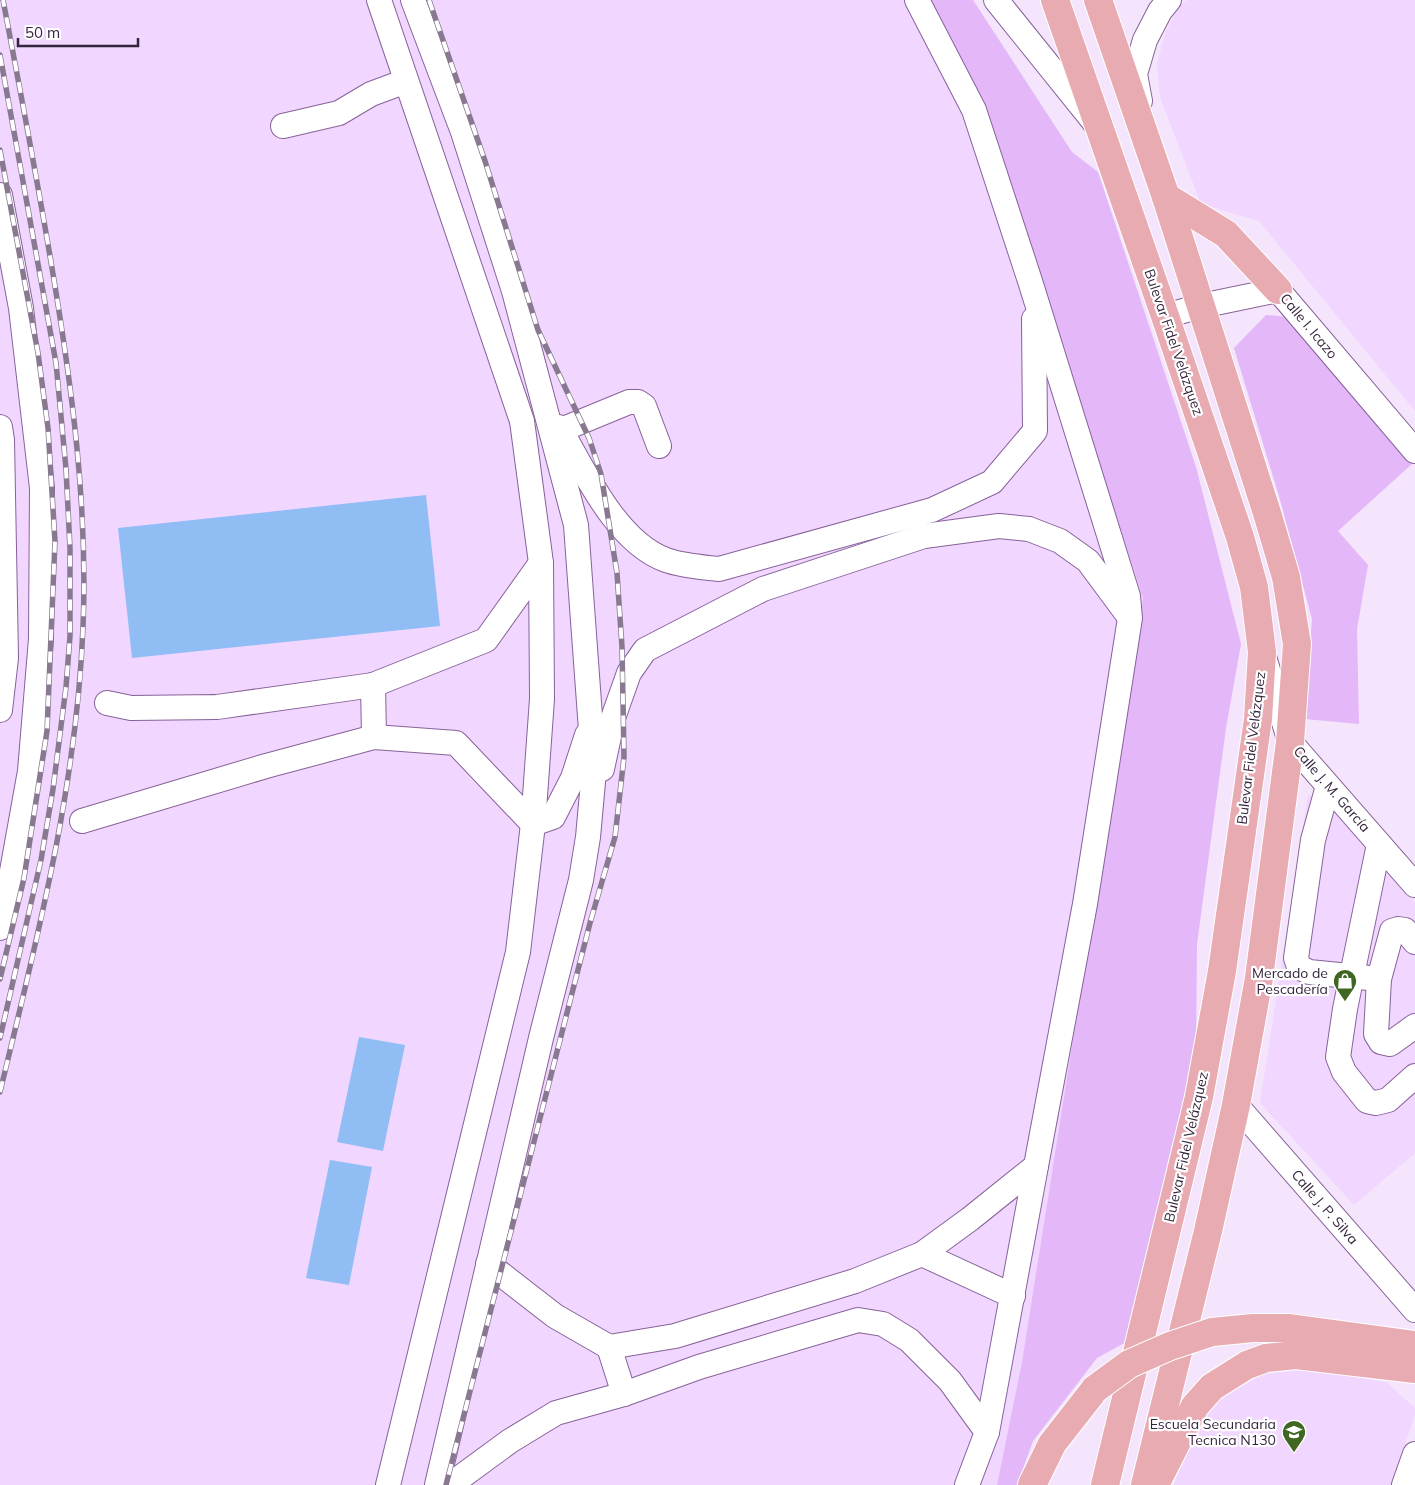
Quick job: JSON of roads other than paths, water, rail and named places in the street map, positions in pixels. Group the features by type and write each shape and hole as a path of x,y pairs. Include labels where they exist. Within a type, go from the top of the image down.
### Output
{"main road":[{"name":"Bulevar Fidel Velázquez","path":"1054,0 1165,316 1245,554 1254,587 1262,652 1258,719 1222,972 1199,1097 1105,1485"},
{"path":"1098,0 1166,197 1286,577 1297,644 1290,742 1259,978 1236,1105 1208,1231 1146,1485"},
{"path":"1166,197 1226,234 1278,290"},
{"path":"1222,972 1259,978"},
{"path":"1032,1485 1052,1444 1095,1389 1129,1364 1170,1346 1212,1332 1253,1328 1288,1328 1415,1345"},
{"path":"1156,1485 1195,1406 1212,1387 1247,1365 1266,1358 1296,1355 1415,1369"}],"street":[{"path":"379,0 522,421 542,563 542,699 534,824 518,952 388,1485"},
{"path":"413,0 463,132 514,291 576,525 594,771 588,837"},
{"path":"917,0 974,110 1128,596 1130,618 1085,904 1013,1296 987,1432 967,1485"},
{"path":"996,0 1101,131"},
{"path":"1146,137 1135,74 1145,40 1160,11 1169,0"},
{"path":"283,126 338,113 371,94 406,81"},
{"path":"428,144 463,132"},
{"path":"0,195 21,308 42,488 41,639 30,771 0,928"},
{"name":"Calle I. Icazo","path":"1165,316 1201,306 1278,290 1415,451"},
{"path":"543,400 588,479 621,529 645,548 664,559 691,566 719,569 932,510 992,482 1036,431 1034,295"},
{"path":"560,430 629,402 638,402 644,406 659,446"},
{"path":"0,427 2,440 6,658 0,710"},
{"path":"437,1485 541,1038 581,880 612,718 629,673 645,650 763,588 924,536 999,526 1029,529 1060,541 1088,561 1130,618"},
{"path":"107,703 131,708 217,707 373,685 486,640 542,563"},
{"name":"Calle J. M. García","path":"1262,652 1290,742 1415,885"},
{"path":"373,685 374,737"},
{"path":"534,824 554,817 572,778 590,723"},
{"path":"82,820 266,766 374,737 456,743 534,824"},
{"path":"1328,786 1313,840 1296,958 1299,967 1309,972 1379,979"},
{"path":"1379,844 1344,1009 1338,1057 1344,1072 1367,1101 1376,1103 1388,1100 1415,1076"},
{"path":"1415,942 1405,930 1398,929 1392,931 1379,979 1376,1034 1381,1042 1390,1044 1415,1026"},
{"name":"Calle J. P. Silva","path":"1236,1105 1415,1310"},
{"path":"488,1264 555,1316 609,1347 675,1336 855,1281 922,1254 970,1219 1036,1166"},
{"path":"922,1254 1013,1296"},
{"path":"450,1485 510,1441 556,1413 624,1394 699,1367 858,1320 883,1324 909,1340 950,1381 987,1432"},
{"path":"609,1347 624,1394"},
{"path":"1404,1485 1415,1454"}],"railway":[{"path":"0,1092 41,919 64,803 73,745 79,686 84,582 81,492 66,357 52,268 3,0"},
{"path":"429,0 485,161 538,330 589,438 601,474 617,573 622,647 624,757 615,837 590,923 446,1485"},
{"path":"0,55 56,363 66,469 70,548 70,636 66,687 53,789 41,860 0,1038"},
{"path":"0,150 38,353 48,428 55,541 47,731 24,878 0,979"}],"place":[{"name":"Mercado de Pescadería","path":"1345,1002"},
{"name":"Escuela Secundaria Tecnica N130","path":"1294,1453"}]}
